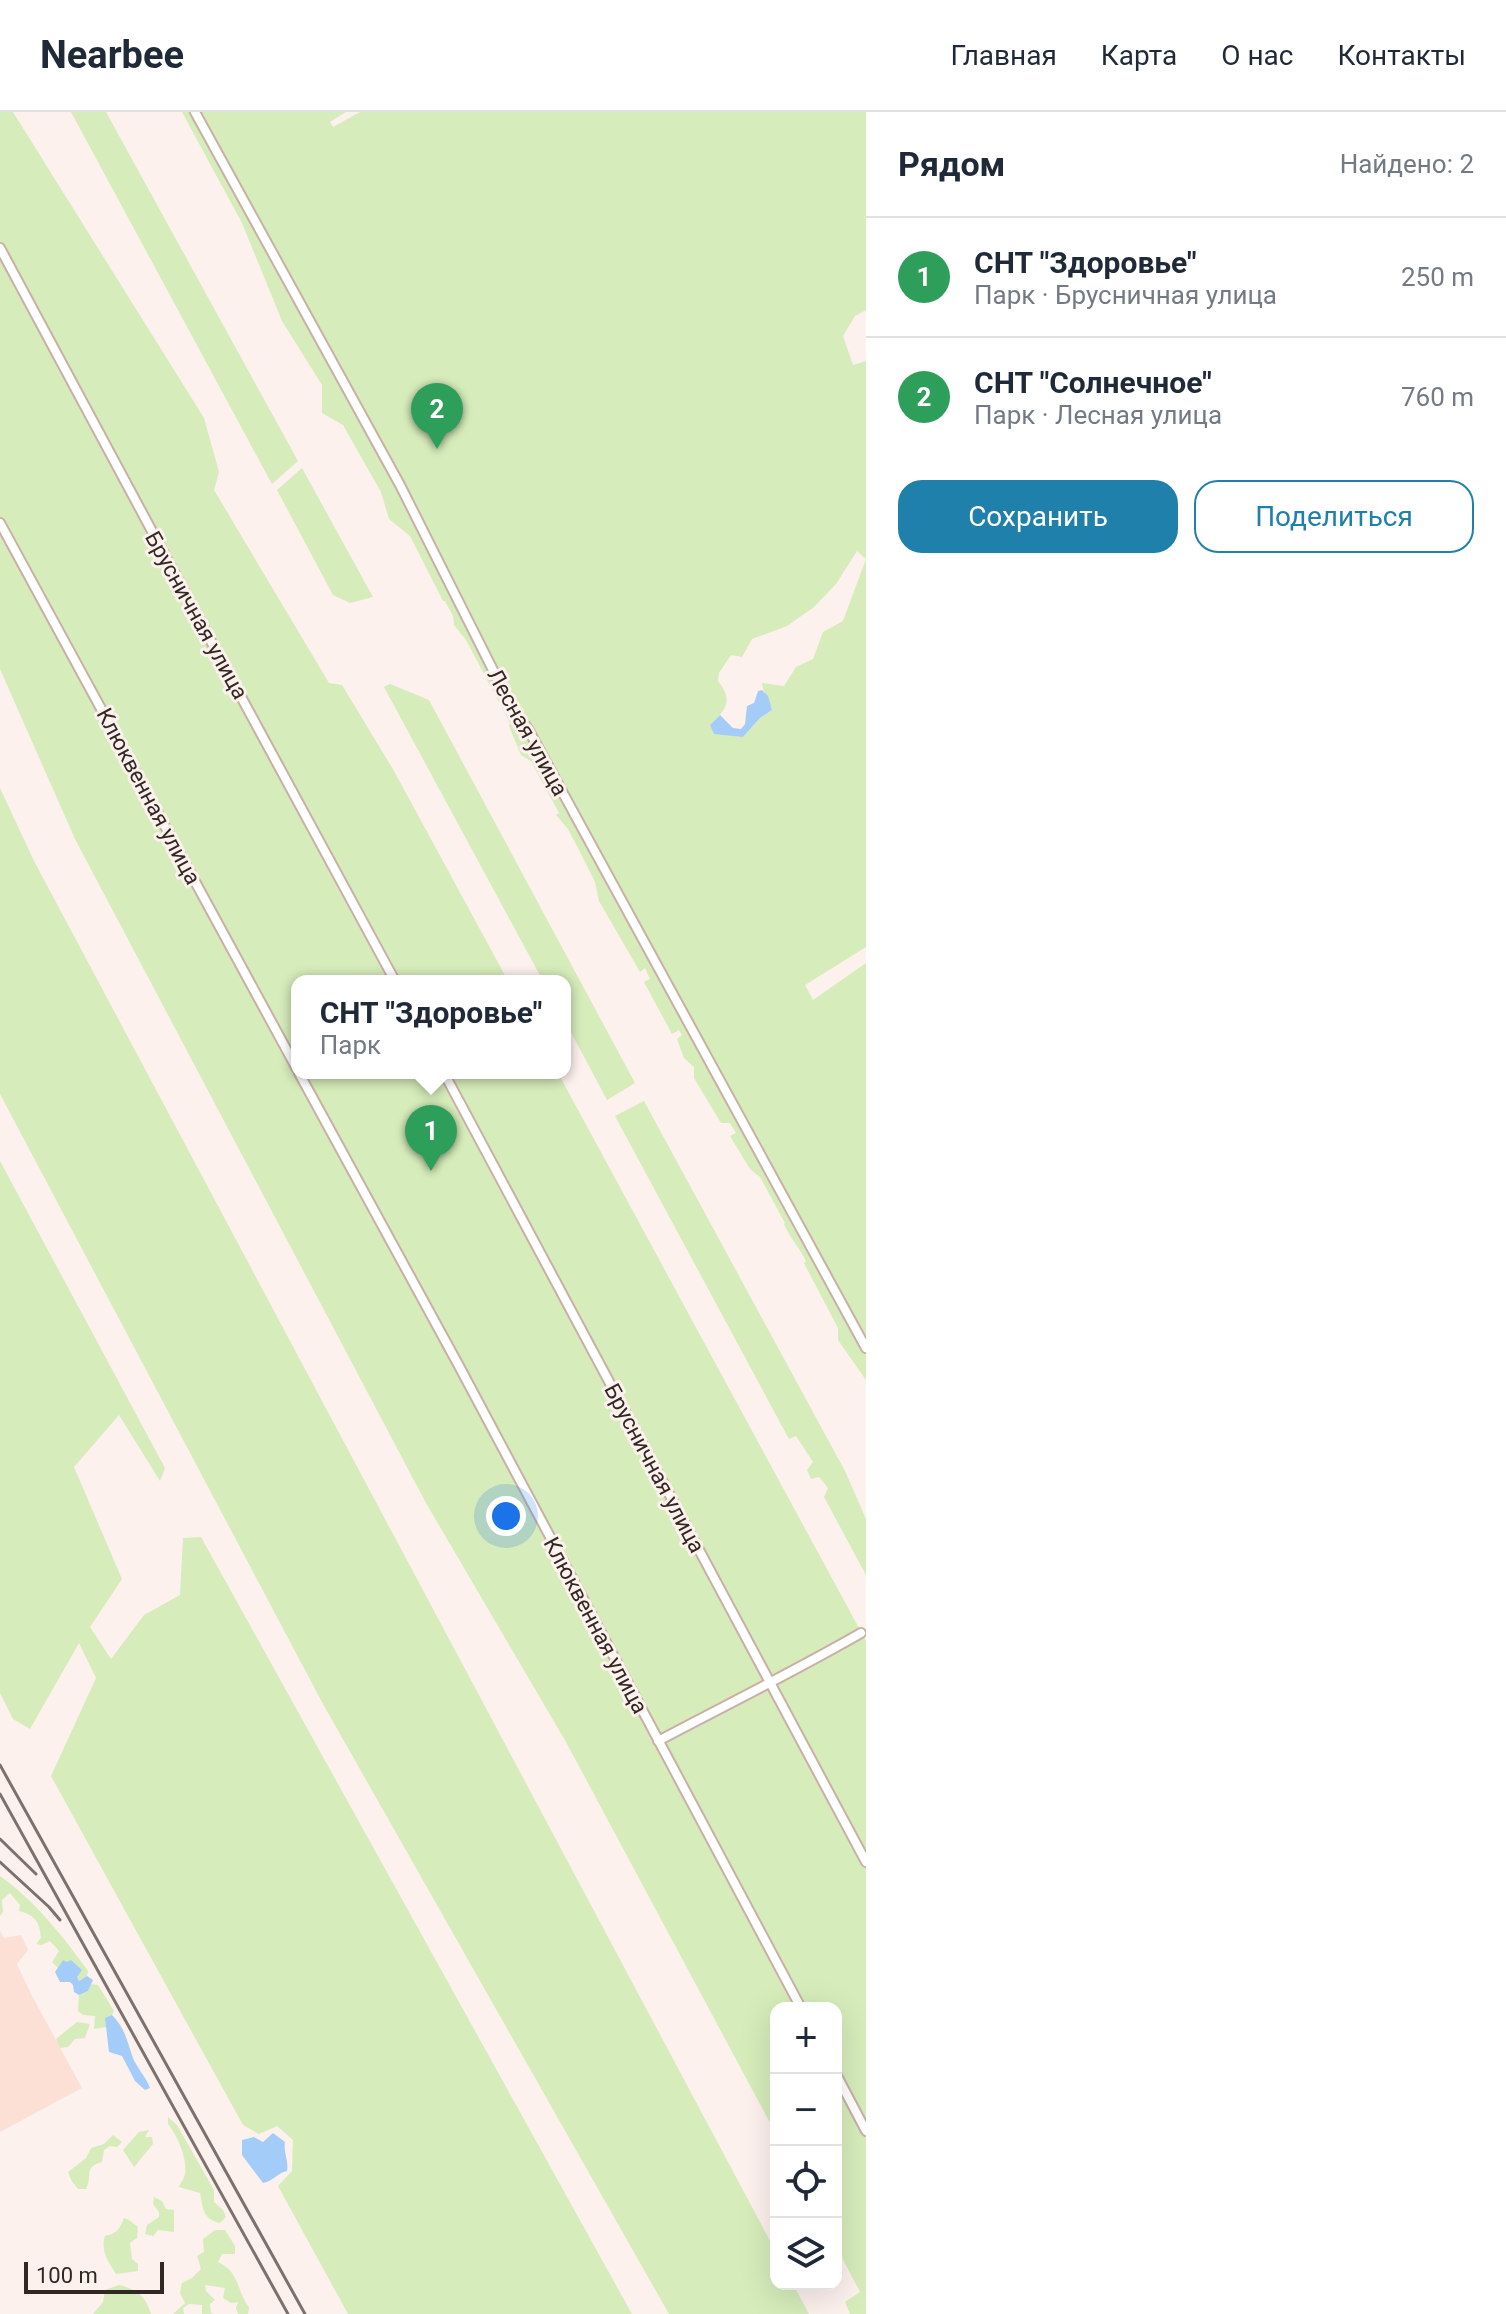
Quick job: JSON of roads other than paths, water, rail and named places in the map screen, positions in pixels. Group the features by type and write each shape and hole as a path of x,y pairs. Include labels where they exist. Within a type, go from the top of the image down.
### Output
{"street":[{"name":"Лесная улица","path":"195,112 400,485 510,704 528,729 866,1348"},
{"name":"Брусничная улица","path":"0,248 392,975"},
{"name":"Клюквенная улица","path":"0,523 291,1058"},
{"name":"Клюквенная улица","path":"302,1079 798,2002"},
{"name":"Брусничная улица","path":"447,1079 866,1862"},
{"path":"658,1741 861,1633"},
{"path":"842,2085 866,2131"}],"water":[{"path":"762,690 768,696 772,710 743,737 714,734 710,725 720,715 733,728 741,729 745,724 747,706 754,703 758,691"},
{"path":"63,1960 71,1960 82,1970 77,1977 79,1981 87,1976 93,1980 88,1991 79,1995 74,1992 70,1982 60,1982 55,1972"},
{"path":"112,2015 123,2030 135,2062 150,2088 145,2090 135,2081 122,2056 109,2052 105,2018"},
{"path":"273,2133 285,2142 287,2171 263,2183 242,2155 242,2140 254,2137 263,2142"}],"railway":[{"path":"0,1765 305,2314"},
{"path":"0,1794 288,2314"},
{"path":"0,1839 36,1874"},
{"path":"0,1862 60,1920"}],"place":[{"name":"СНТ \"Солнечное\"","path":"437,449"},
{"name":"СНТ \"Здоровье\"","path":"431,1171"}]}
